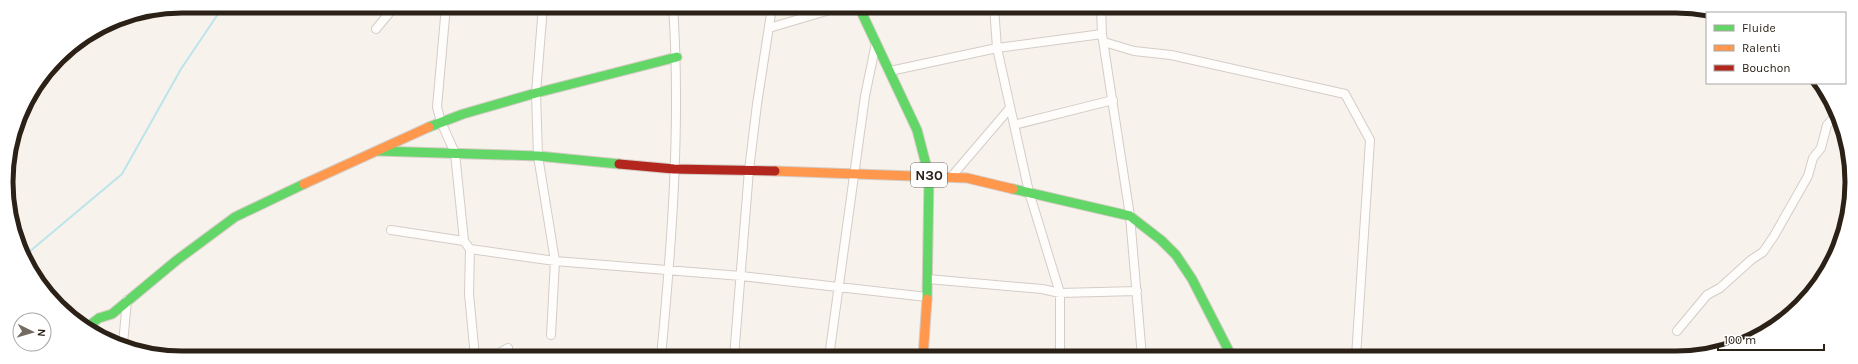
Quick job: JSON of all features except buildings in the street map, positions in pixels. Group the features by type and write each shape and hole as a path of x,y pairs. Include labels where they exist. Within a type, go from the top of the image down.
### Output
{"street":[{"path":"376,30 389,13"},
{"path":"445,13 436,107 455,153 464,241 470,249 469,294 474,351"},
{"path":"542,13 536,92 538,156 555,261 551,335"},
{"path":"662,351 669,270 674,169 677,57 674,13"},
{"path":"735,351 749,170 756,104 771,13"},
{"path":"770,28 820,13"},
{"name":"N30","path":"862,13 917,130 929,176 928,297 924,351"},
{"path":"994,13 997,48 1029,192 1060,293 1060,351"},
{"path":"1101,13 1102,34 1130,216 1142,351"},
{"path":"890,71 997,48 1102,34"},
{"path":"830,351 865,96 877,42"},
{"path":"1104,42 1134,51 1171,55 1346,94 1370,140 1356,351"},
{"path":"91,324 99,318 112,314 177,260 235,217 441,122 536,92 677,57"},
{"path":"1014,125 1113,100"},
{"path":"952,176 1010,108"},
{"path":"1677,331 1707,295 1720,288 1751,260 1763,252 1774,236 1808,176 1813,158 1821,148 1827,125 1833,119"},
{"path":"378,151 538,156 674,169 749,170 854,175 952,176 1029,192 1130,216 1176,255 1192,279 1229,351"},
{"path":"392,230 464,241"},
{"path":"470,249 555,261 741,276 928,297"},
{"path":"928,279 1042,289 1060,293 1137,291"},
{"path":"124,340 127,316 127,300"},
{"path":"503,351 508,348"}],"waterway":[{"path":"28,252 122,174 181,69 219,13"}],"traffic: fast":[{"path":"862,13 917,130 929,176 927,299"},
{"path":"429,127 463,114 536,93 677,57"},
{"path":"378,151 538,156 619,164"},
{"path":"91,324 99,318 112,314 177,260 235,217 304,184"},
{"path":"1013,189 1130,216 1161,240 1176,255 1192,279 1229,351"}],"traffic: slow":[{"path":"304,184 429,127"},
{"path":"775,171 967,178 1013,189"},
{"path":"923,351 927,299"}],"traffic: jam":[{"path":"619,164 674,169 775,171"}]}
